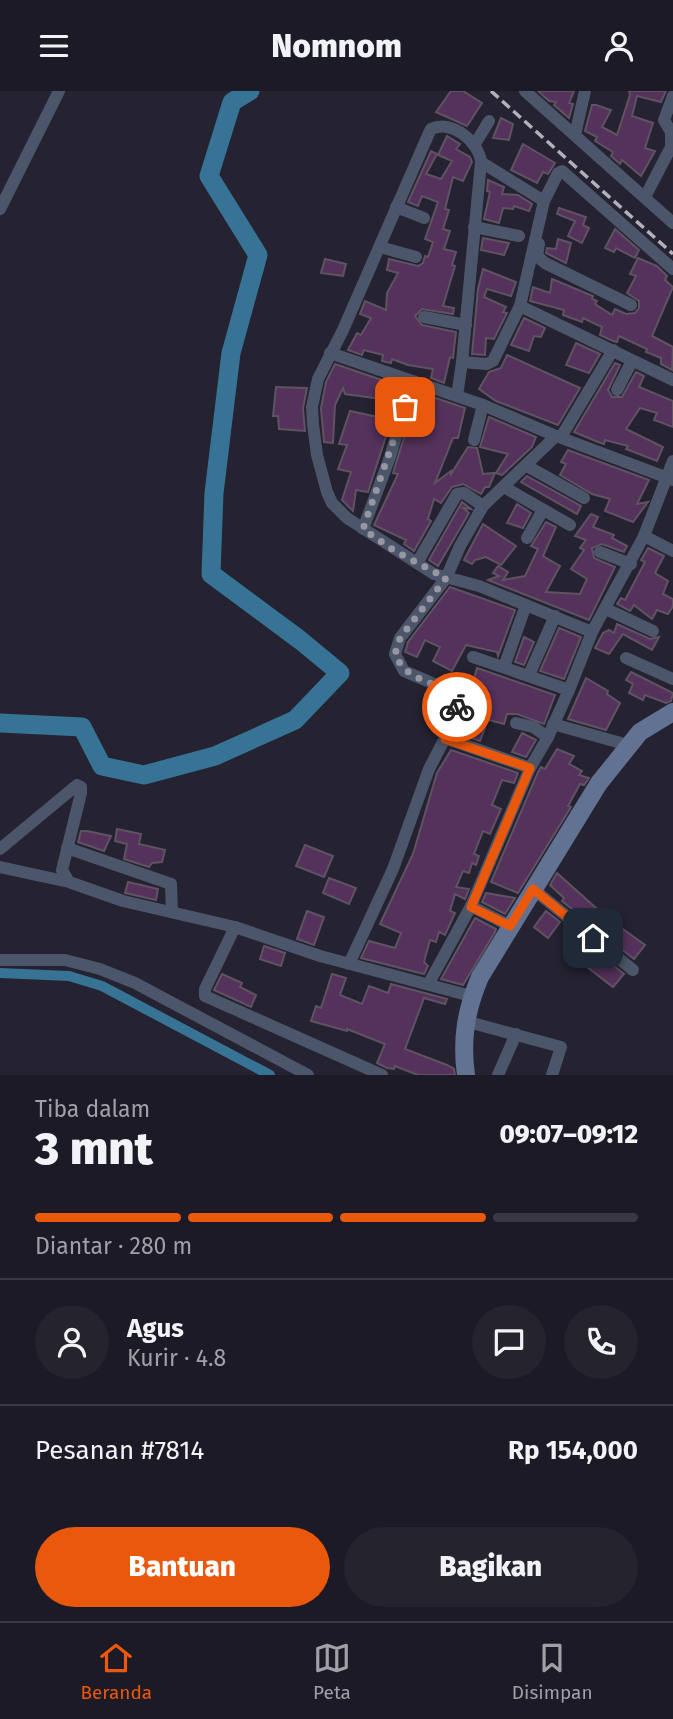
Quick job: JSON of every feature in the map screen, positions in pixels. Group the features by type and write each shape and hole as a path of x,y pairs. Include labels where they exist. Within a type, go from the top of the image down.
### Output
{"street":[{"path":"0,209 59,91"},
{"path":"525,91 673,223"},
{"path":"575,135 585,91"},
{"path":"645,197 671,147 671,132 664,120 673,96"},
{"path":"475,144 489,121"},
{"path":"457,396 463,362 481,162 475,144 450,127 442,125 431,128 380,247 318,379 312,408 317,455 332,503 363,529 417,563 447,577 480,586 592,632"},
{"path":"481,162 543,204 548,214 537,252 539,259 631,305"},
{"path":"463,362 487,364 493,361 520,306 543,204 558,173 566,172 673,269"},
{"path":"396,207 424,218"},
{"path":"474,227 519,236"},
{"path":"380,247 416,257"},
{"path":"520,306 673,380"},
{"path":"424,317 466,325"},
{"path":"349,964 393,869 429,769 445,739 456,727 459,711 446,689 404,671 395,654 400,638 447,577 460,545 483,506 558,437 613,350"},
{"path":"330,353 483,405 558,437 669,478"},
{"path":"617,390 632,361"},
{"path":"363,529 390,457 412,382"},
{"path":"474,440 483,405"},
{"path":"429,983 471,907 530,768 548,737 569,690 592,632 644,536 669,478 673,461"},
{"path":"527,466 584,498"},
{"path":"504,487 570,525"},
{"path":"417,563 457,494 464,493 483,506"},
{"path":"527,538 542,510"},
{"path":"644,536 673,551"},
{"path":"600,552 631,564"},
{"path":"504,667 526,605"},
{"path":"606,610 653,631"},
{"path":"529,675 555,616"},
{"path":"473,657 569,690"},
{"path":"626,658 673,680"},
{"path":"466,1075 463,1042 471,996 510,926 599,783 640,732 673,712"},
{"path":"516,723 533,727 548,737"},
{"path":"554,724 628,745"},
{"path":"445,739 530,768"},
{"path":"0,849 77,785 81,787 81,793 62,870 69,882"},
{"path":"67,848 171,884 172,912"},
{"path":"0,867 69,882 123,901 235,927 349,964 471,996"},
{"path":"533,889 633,970"},
{"path":"471,907 510,926"},
{"path":"235,927 205,989 205,996 382,1075"},
{"path":"0,960 65,960 100,969 135,983 308,1075"},
{"path":"465,1021 561,1047 552,1075"},
{"path":"498,1075 516,1034"}],"building":[{"path":"451,91 463,91 482,103 467,126 436,112"},
{"path":"538,91 574,91 569,103 573,104 569,118 554,105 556,102 549,101"},
{"path":"629,91 666,91 661,102 637,96 632,116 653,123 645,148 655,151 641,176 622,160 620,164 611,156 613,152 595,141 597,137 585,131 592,105 596,105 611,110 602,127 617,135"},
{"path":"501,118 513,124 509,140 493,138"},
{"path":"447,136 460,144 456,149 470,157 472,162 463,181 453,177 445,209 449,210 443,229 450,231 444,249 456,252 452,265 455,266 443,306 454,308 453,314 422,309 415,316 422,325 456,332 453,358 450,357 444,383 431,378 433,369 392,359 391,363 382,361 383,355 364,350 362,355 348,350 357,333 361,335 371,318 360,314 365,301 386,310 387,293 398,273 387,270 389,259 418,266 423,263 425,256 428,257 433,242 425,239 438,202 422,196 418,206 408,202 431,151 437,154 426,174 441,179 452,161 438,155"},
{"path":"523,144 555,163 548,174 543,172 537,183 511,170"},
{"path":"488,180 504,187 502,194 518,195 532,204 529,211 514,206 513,209 503,208 499,223 484,219 490,192 487,191"},
{"path":"559,208 586,217 583,225 589,228 582,243 568,236 575,221 557,214"},
{"path":"615,229 639,250 635,258 616,248 614,252 605,248"},
{"path":"483,238 509,243 504,255 481,250"},
{"path":"558,239 571,243 566,263 546,253 547,248 556,249"},
{"path":"638,258 657,266 667,276 665,280 673,287 652,336 673,347 672,370 661,364 661,358 646,352 647,349 619,336 617,342 600,335 602,327 583,318 582,322 563,315 564,310 530,301 533,287 550,293 552,279 593,296 592,299 597,301 595,304 612,315 615,309 626,314 635,313 639,308 639,301 627,293 636,276 630,274"},
{"path":"325,259 346,264 343,276 321,273"},
{"path":"483,269 516,282 511,296 487,289 484,297 506,307 503,312 507,313 494,339 486,338 485,355 472,354 478,289"},
{"path":"524,318 545,328 541,337 534,336 529,351 511,345"},
{"path":"576,343 600,354 589,373 566,365"},
{"path":"507,355 580,388 558,425 496,401 479,389 489,372 501,368"},
{"path":"615,363 620,365 608,390 612,397 622,397 636,372 644,376 639,387 673,401 673,427 654,420 657,413 640,408 626,429 663,447 657,461 626,449 628,446 605,440 604,444 574,432"},
{"path":"335,364 402,387 368,492 356,490 353,511 342,500 351,472 338,469 347,445 339,444 350,411 378,417 382,399 345,394 343,388 335,405 333,443 324,442 321,408 326,382"},
{"path":"276,387 307,388 303,408 305,431 279,429 278,416 273,416"},
{"path":"418,392 465,408 458,438 453,438 435,483 451,471 451,474 468,447 477,448 483,474 495,473 489,487 485,487 481,494 463,484 452,487 441,503 434,499 428,519 431,521 414,551 404,544 406,540 374,525 398,474 393,473"},
{"path":"489,417 536,437 532,447 502,475 496,473 508,454 480,447"},
{"path":"568,450 649,480 637,504 648,502 633,522 605,511 610,499 592,494 560,475 566,464 561,462"},
{"path":"527,476 581,506 577,514 521,482"},
{"path":"462,502 471,509 463,508 469,513 438,566 429,560"},
{"path":"517,504 531,513 523,528 507,523"},
{"path":"591,514 598,517 593,527 614,535 612,538 627,546 624,552 602,544 592,548 594,558 615,567 589,620 488,580 499,576 493,573 498,566 508,572 503,580 525,576 538,549 531,546 546,522 556,527 543,556 560,566 546,592 580,594 587,579 571,569 584,550 580,548 586,540 575,536"},
{"path":"483,524 516,546 501,565 486,557 475,560 472,564 464,560"},
{"path":"648,548 664,556 655,573 668,581 663,594 673,599 673,606 668,614 657,610 652,619 634,605 630,611 617,604 621,598 625,600 645,562 641,560"},
{"path":"450,587 515,610 498,656 497,652 466,645 452,671 433,661 440,647 425,640 417,657 405,652 408,642"},
{"path":"617,624 650,639 659,637 652,650 623,634 609,654 595,648 603,633 609,630 614,633"},
{"path":"559,628 581,637 564,679 540,671"},
{"path":"524,637 534,642 524,665 515,662"},
{"path":"477,668 555,695 544,724 517,714 507,714 504,724 482,718 484,709 466,705"},
{"path":"631,672 673,693 671,701 666,703 645,695 643,700 629,693 633,684 626,680"},
{"path":"586,678 608,691 607,694 620,703 606,730 568,719"},
{"path":"466,723 485,728 480,741 461,734"},
{"path":"522,733 536,740 526,757 512,752"},
{"path":"557,749 574,756 569,764 582,771 579,775 589,778 584,785 580,784 568,806 571,807 518,893 491,882 538,772 541,767 545,769"},
{"path":"451,750 518,773 514,783 502,780 492,805 501,809 490,834 483,831 474,854 479,856 476,865 472,863 469,873 463,871 456,887 469,889 465,899 455,894 450,911 455,913 445,935 439,932 436,942 430,940 424,962 428,966 424,974 361,958 369,941 395,948 401,933 380,924 413,854 437,773"},
{"path":"117,829 141,834 139,844 165,850 162,862 152,863 149,867 124,859 127,844 115,841"},
{"path":"81,831 111,836 104,851 78,842"},
{"path":"305,845 333,856 324,877 296,866"},
{"path":"557,873 605,916 645,945 634,959 562,901 564,898 550,885"},
{"path":"329,878 356,888 349,904 323,893"},
{"path":"128,882 158,889 156,900 125,893"},
{"path":"486,893 515,898 505,914 482,902"},
{"path":"307,911 324,917 314,945 297,939"},
{"path":"546,911 560,922 548,938 534,927"},
{"path":"475,918 496,929 495,932 463,985 441,979"},
{"path":"584,942 624,974 613,987 573,956"},
{"path":"264,946 285,953 281,966 260,959"},
{"path":"222,974 242,983 240,987 256,995 251,1007 214,990"},
{"path":"332,974 346,978 340,995 362,1004 369,986 388,993 391,984 447,999 445,1004 424,998 405,1049 447,1065 454,1069 455,1075 418,1075 395,1066 394,1069 387,1068 377,1063 385,1044 347,1029 311,1021 316,1006 321,1008"}],"waterway":[{"path":"0,723 82,727 102,766 144,775 215,756 295,720 340,673 211,574 214,493 231,353 258,255 209,176 232,102 250,91"},
{"path":"0,973 69,976 102,986 270,1075"}],"railway":[{"path":"491,91 673,254"}],"way so far":[{"path":"405,407 363,529 395,551 446,578 400,638 395,654 404,671 446,689 457,707"}],"route":[{"path":"457,707 459,711 456,727 445,739 530,768 471,907 510,926 533,889 593,938"}]}
